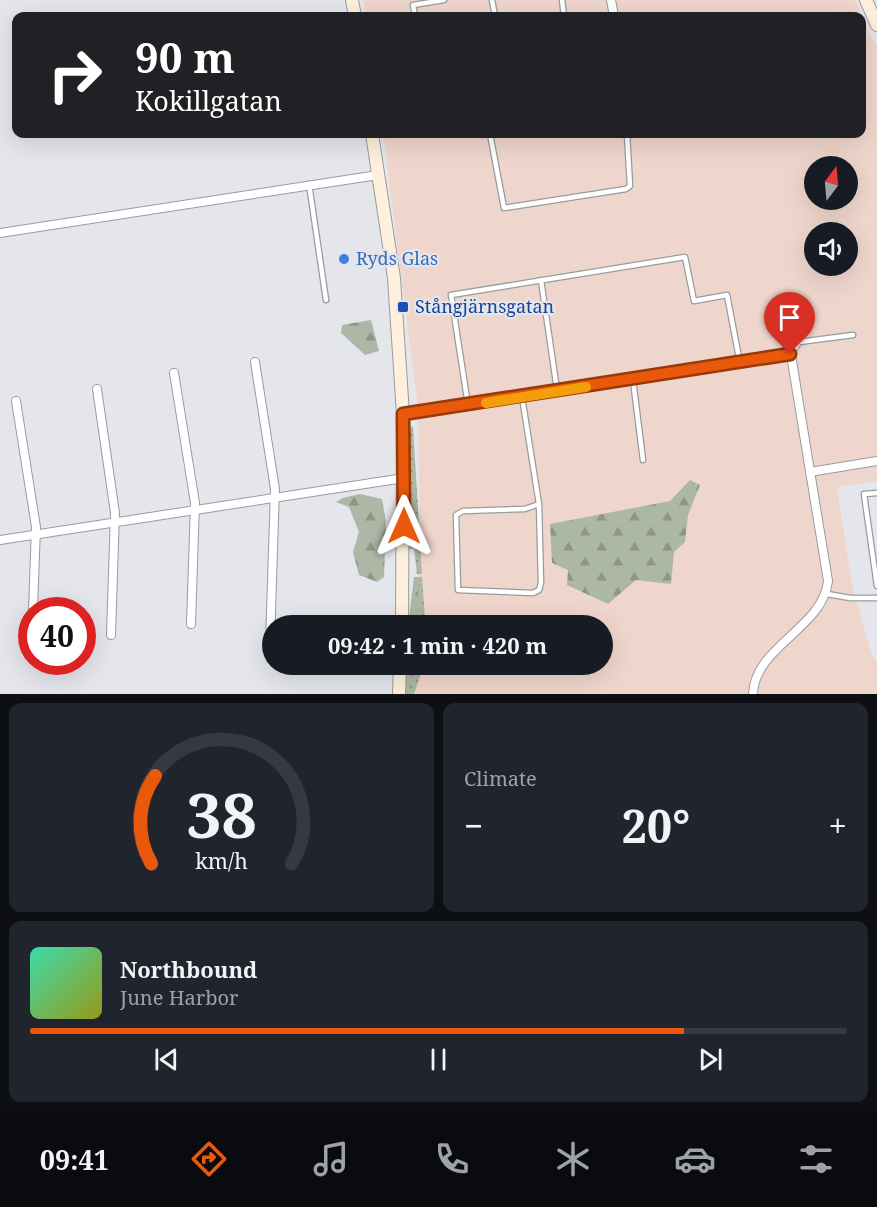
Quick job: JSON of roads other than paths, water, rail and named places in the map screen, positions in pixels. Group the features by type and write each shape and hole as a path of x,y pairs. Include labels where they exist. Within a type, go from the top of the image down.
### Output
{"street":[{"path":"866,0 877,25"},
{"path":"373,138 394,278 403,414 402,615"},
{"path":"0,233 378,175"},
{"path":"403,414 468,406 790,354 828,581 827,594 756,673 753,694"},
{"path":"255,362 275,489 271,615"},
{"path":"174,374 195,510 191,624"},
{"path":"97,389 115,522 111,635"},
{"path":"16,401 36,534 34,597"},
{"path":"810,472 877,461"},
{"path":"0,540 404,478"},
{"path":"399,694 400,675"}],"lane":[{"path":"414,12 413,5 444,0"},
{"path":"491,138 504,208 626,189 630,186 627,138"},
{"path":"309,184 326,300"},
{"path":"468,406 451,295 685,257 694,301 727,296 740,363"},
{"path":"542,280 557,392"},
{"path":"790,354 799,342 854,335"},
{"path":"633,380 643,460"},
{"path":"522,397 539,504 542,565 538,590 532,593 458,590 456,515 463,511 525,509 539,504"},
{"path":"877,493 864,494 877,586"},
{"path":"827,594 850,598 877,598"}],"place":[{"name":"Ryds Glas","path":"344,259"},
{"name":"Stångjärnsgatan","path":"403,307"}]}
